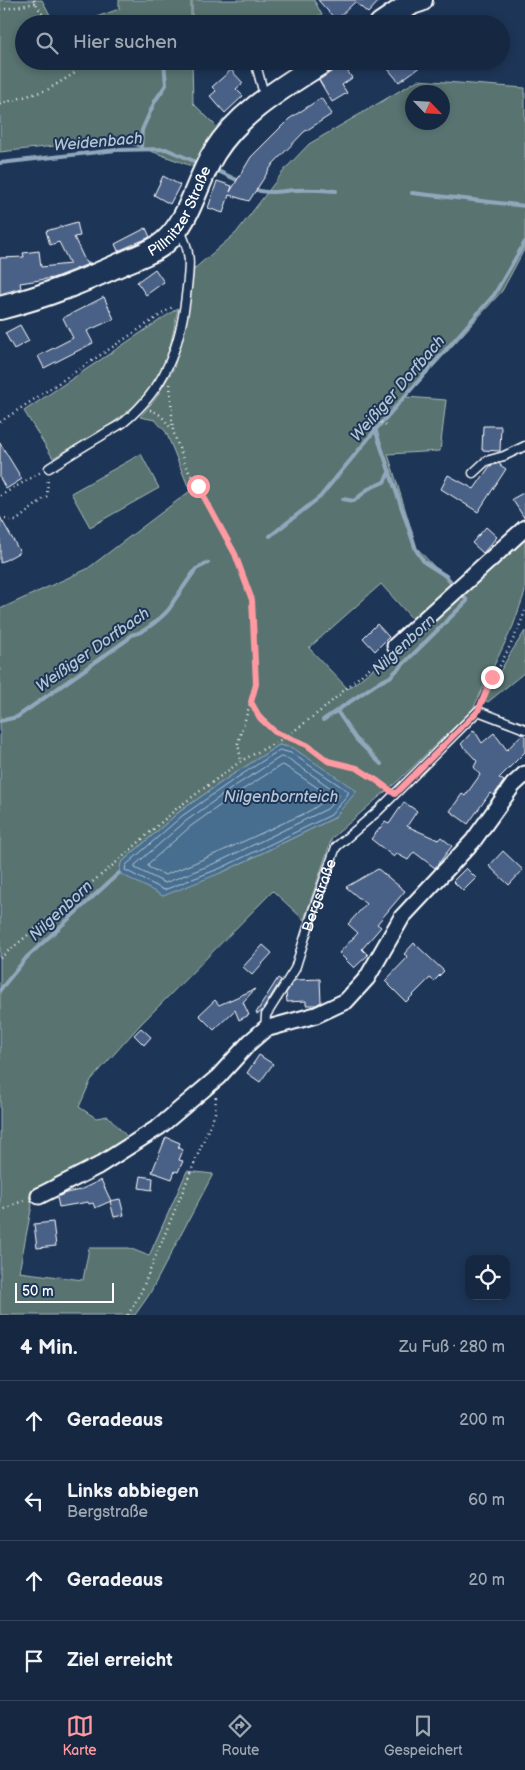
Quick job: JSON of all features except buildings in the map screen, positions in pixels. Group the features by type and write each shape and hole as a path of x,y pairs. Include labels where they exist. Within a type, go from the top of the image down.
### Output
{"street":[{"path":"394,15 413,1"},
{"name":"Pillnitzer Straße","path":"0,308 43,297 81,283 165,243 186,216 214,153 227,135 265,100 310,70"},
{"path":"394,646 525,528"},
{"name":"Bergstraße","path":"39,1196 98,1166 159,1127 218,1077 250,1042 265,1029 316,1016 346,1001 367,978 402,917 474,841 513,785 525,774"}],"lane":[{"path":"257,70 265,100"},
{"path":"49,468 123,422 148,398 169,368 179,338 190,260 186,242 178,228"},
{"path":"473,473 486,461 504,456 525,446"},
{"path":"478,711 525,730"},
{"name":"Bergstraße","path":"265,1029 266,1016 296,969 314,908 336,847 395,794 478,711"}],"path":[{"path":"0,10 35,1 43,15"},
{"path":"0,104 47,90 75,73 74,70"},
{"path":"0,422 186,298"},
{"path":"169,368 173,431"},
{"path":"134,412 155,411 164,418 173,431 185,464 235,554 252,600 256,684 238,743 241,761"},
{"path":"377,419 387,427"},
{"path":"0,496 49,468"},
{"path":"0,518 16,521 47,496 49,468"},
{"path":"478,711 492,677 522,621 525,611"},
{"path":"0,958 118,861 176,810 241,761 286,737 323,709 394,646"},
{"path":"251,702 267,726 275,732 307,745 328,761 357,768 395,794"},
{"path":"128,1315 141,1292 215,1113 218,1077"},
{"path":"0,1211 30,1197 39,1196"}],"green space":[{"path":"0,0 42,0 50,15 15,15 15,70 192,70 193,103 220,130 197,168 118,139 0,152"},
{"path":"119,0 191,0 191,15 102,15 119,9"},
{"path":"192,0 314,0 322,15 192,15"},
{"path":"418,80 525,88 525,248 502,291 406,397 446,400 440,451 388,454 417,548 452,586 415,622 381,584 309,648 348,689 399,648 525,534 525,592 513,626 473,709 398,781 332,838 304,920 273,891 140,1025 91,1080 79,1107 96,1118 108,1116 131,1141 29,1197 32,1205 19,1272 83,1280 89,1248 129,1248 149,1256 187,1171 213,1174 149,1295 135,1315 0,1315 0,609 87,569 190,491 166,432 155,420 140,417 156,398 174,368 187,318 194,269 236,233 286,168 309,144 405,88 405,130 450,130 450,85 409,85","holes":["279,745 293,748 309,760 334,818 223,872 121,863 179,812 229,777"]},
{"path":"178,308 164,365 155,382 144,396 116,420 53,458 24,411"},
{"path":"141,454 159,488 90,527 71,493"},
{"path":"525,631 525,672 488,702 484,700 510,654"}],"water":[{"name":"Nilgenbornteich","path":"279,745 293,748 357,791 334,818 223,872 163,896 119,873 121,863 179,812"}],"waterway":[{"path":"141,149 142,130 155,101 166,85 165,70"},
{"name":"Weidenbach","path":"0,163 116,150 166,149 196,162"},
{"name":"Weidenbach","path":"218,171 241,182"},
{"name":"Weidenbach","path":"252,188 268,192 336,191"},
{"name":"Weidenbach","path":"412,193 525,206"},
{"name":"Weißiger Dorfbach","path":"270,536 320,497 377,428 494,295 525,242"},
{"name":"Nilgenborn","path":"375,429 416,550 424,562 446,576 453,584"},
{"path":"343,499 354,501 368,489 384,482 390,471"},
{"name":"Weißiger Dorfbach","path":"0,721 17,717 131,635 153,624 168,610 196,569 208,563"},
{"name":"Nilgenborn","path":"323,720 376,684 390,677 467,601 464,597"},
{"path":"337,711 356,739 381,764"},
{"name":"Nilgenborn","path":"0,990 27,957 119,873"}],"route":[{"path":"198,486 235,554 252,600 256,684 251,702 260,718 275,732 307,745 328,761 357,768 395,794 478,711 492,677"}]}
